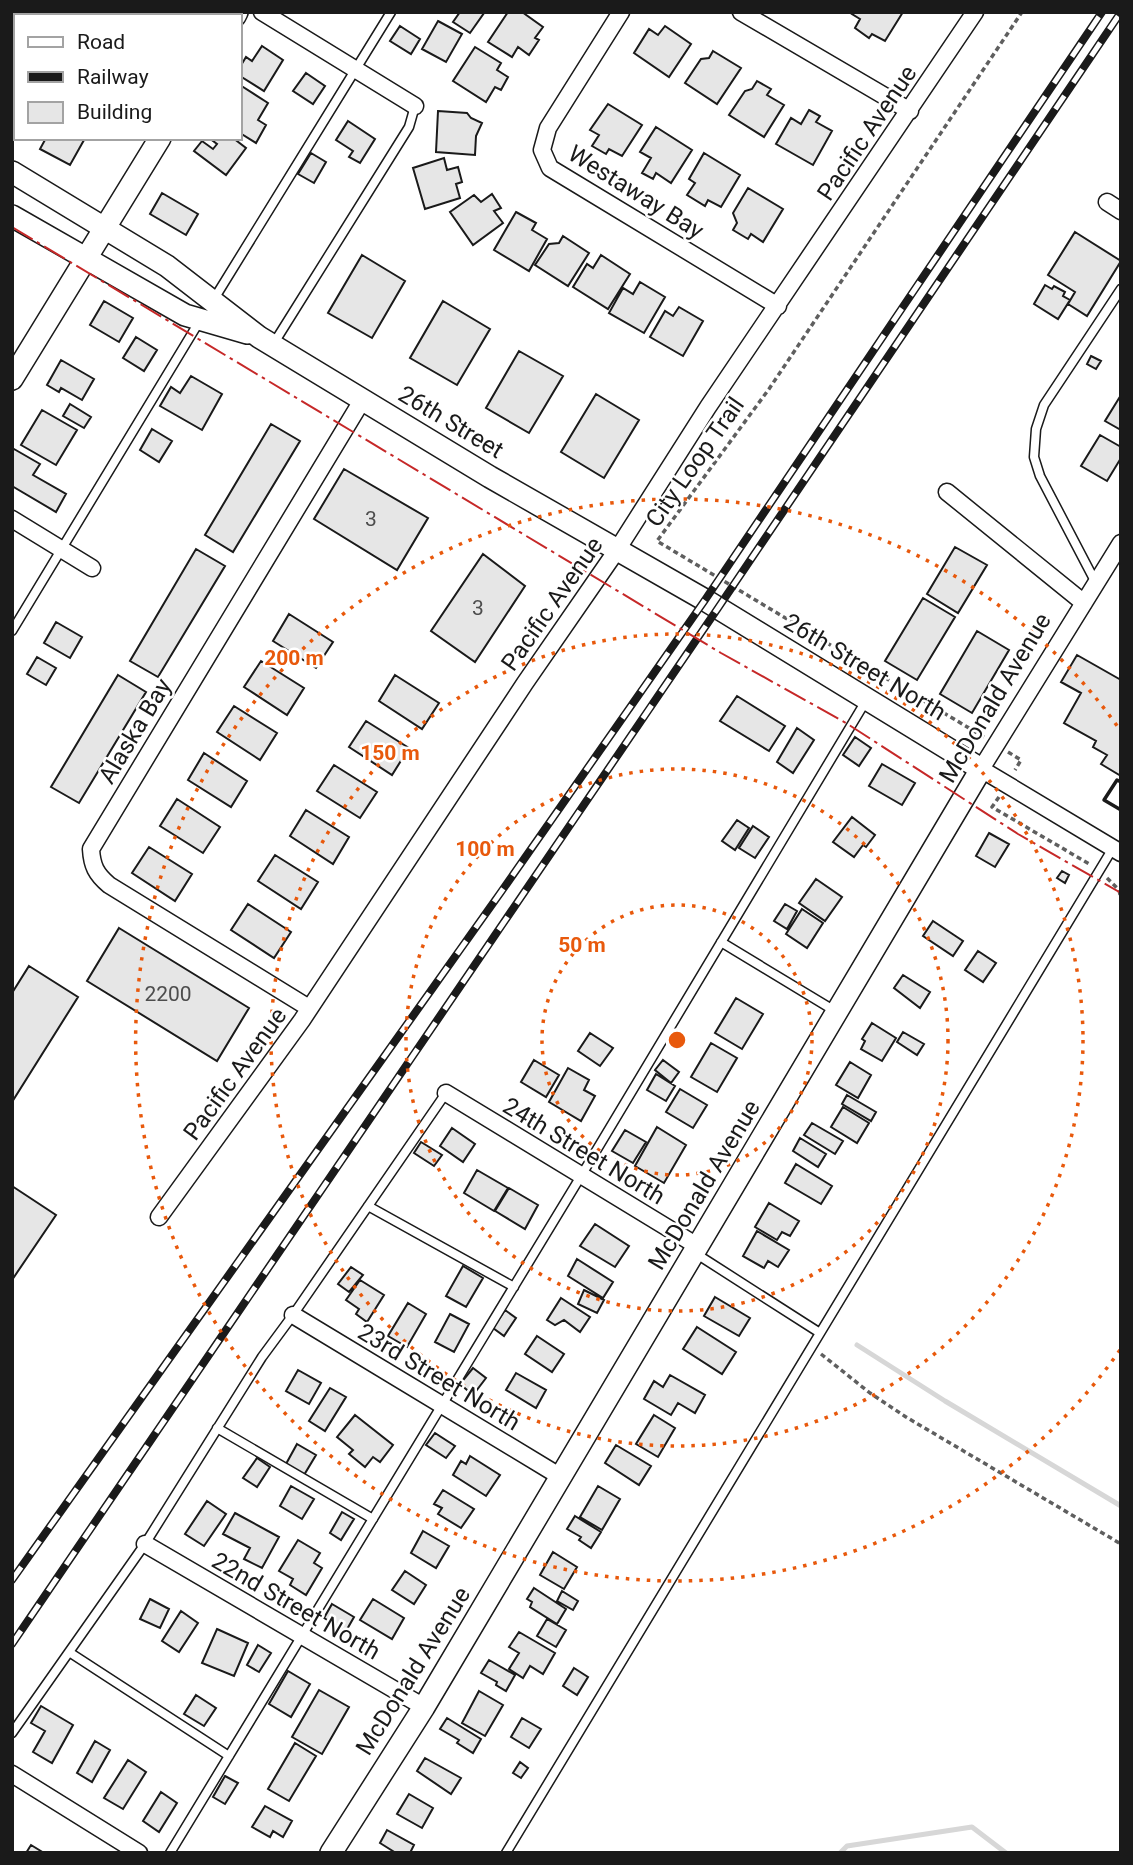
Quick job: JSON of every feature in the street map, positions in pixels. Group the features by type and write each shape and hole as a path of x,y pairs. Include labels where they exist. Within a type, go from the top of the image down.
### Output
{"street":[{"path":"262,12 415,106"},
{"name":"Westaway Bay","path":"621,12 548,128 542,150 550,168 778,306"},
{"path":"741,12 910,111"},
{"name":"Pacific Avenue","path":"159,1217 309,1008 525,683 617,550 708,407 975,12"},
{"path":"12,379 159,140"},
{"name":"26th Street","path":"12,172 167,267 266,341 490,477 617,550"},
{"name":"26th Street","path":"12,216 185,315 266,341"},
{"name":"Alaska Bay","path":"309,1008 108,885 97,875 92,863 91,849 363,399"},
{"path":"947,492 1084,603"},
{"path":"12,519 92,568"},
{"name":"McDonald Avenue","path":"331,1853 424,1707 981,769 1121,543"},
{"name":"26th Street North","path":"617,550 705,600 1117,851"},
{"name":"24th Street North","path":"446,1093 697,1250"},
{"name":"23rd Street North","path":"293,1315 561,1477"},
{"name":"22nd Street North","path":"145,1544 424,1707"},
{"path":"12,1773 139,1853"}],"lane":[{"path":"12,631 391,12"},
{"path":"266,341 409,127 415,106"},
{"path":"1096,583 1040,476 1034,457 1036,429 1044,405 1121,289"},
{"path":"170,1853 867,699"},
{"path":"506,1853 1100,870 1117,851"},
{"path":"721,942 838,1012"},
{"path":"12,1733 145,1544 261,1357 293,1315 446,1093"},
{"path":"368,1206 514,1287"},
{"path":"697,1250 820,1333"},
{"path":"217,1428 373,1519"},
{"path":"69,1652 229,1756"}],"path":[{"name":"City Loop Trail","path":"1022,12 769,389 657,541 1021,760 992,807 1100,870 1119,890 1121,899"},
{"path":"812,1346 870,1393 906,1417 1121,1544"}],"building":[{"path":"460,12 484,13 470,33 453,22"},
{"path":"508,12 522,12 543,27 535,38 539,40 529,55 518,47 512,57 488,42"},
{"path":"903,12 885,41 872,34 869,38 855,28 860,19 852,14"},
{"path":"438,21 462,34 446,62 422,49"},
{"path":"400,26 420,39 411,54 390,41"},
{"path":"665,26 691,44 669,77 634,53 649,29 658,35"},
{"path":"262,46 283,60 264,91 242,77 242,64 246,57 252,61"},
{"path":"475,47 501,63 497,70 508,77 501,90 495,87 486,102 453,81"},
{"path":"713,51 741,68 717,104 685,83 701,59 709,58"},
{"path":"306,73 325,86 313,104 293,91"},
{"path":"757,81 771,89 767,95 784,105 764,137 729,115 745,91 752,89"},
{"path":"242,86 268,103 258,120 266,125 256,143 242,134"},
{"path":"608,104 642,125 622,156 609,149 606,154 592,146 599,135 590,130"},
{"path":"809,110 820,116 816,122 832,131 813,165 776,144 791,118 801,124"},
{"path":"438,111 467,113 482,123 476,136 475,155 436,152"},
{"path":"348,121 375,139 360,163 349,157 353,151 336,140"},
{"path":"656,127 692,150 671,183 656,173 653,179 642,173 651,158 640,152"},
{"path":"45,140 84,140 70,165 40,149"},
{"path":"212,140 236,140 246,148 226,175 194,151 202,141 213,149 217,144"},
{"path":"311,153 326,162 314,183 298,174"},
{"path":"704,153 740,175 721,207 708,200 705,206 687,195 695,183 689,179"},
{"path":"444,158 447,170 458,167 462,182 456,184 460,198 425,209 413,168"},
{"path":"748,188 783,209 763,242 751,234 748,239 733,230 737,223 733,213"},
{"path":"162,193 198,214 186,235 150,214"},
{"path":"492,194 501,208 494,211 503,223 473,245 450,212 474,195 481,202"},
{"path":"516,212 536,223 532,230 547,239 529,271 494,250"},
{"path":"1075,232 1121,261 1087,316 1068,304 1075,292 1048,275"},
{"path":"563,236 589,253 568,286 535,265 549,244 559,243"},
{"path":"362,255 405,281 372,338 328,313"},
{"path":"601,255 630,274 608,309 573,287 587,264 593,268"},
{"path":"640,282 665,297 644,333 609,313 623,288 633,294"},
{"path":"1045,285 1065,292 1063,296 1070,300 1058,319 1034,304"},
{"path":"104,301 133,318 119,342 90,325"},
{"path":"443,301 490,329 457,385 410,358"},
{"path":"679,307 703,321 683,356 650,337 665,311 673,316"},
{"path":"136,337 157,350 144,371 123,358"},
{"path":"519,351 563,376 529,433 486,408"},
{"path":"1091,356 1101,361 1096,369 1087,364"},
{"path":"61,360 94,379 82,400 61,388 59,392 47,385"},
{"path":"191,376 222,394 202,430 160,406 171,387 180,393"},
{"path":"596,394 639,420 604,478 561,452"},
{"path":"1121,395 1121,430 1105,421"},
{"path":"70,404 91,417 84,428 63,416"},
{"path":"42,410 77,430 56,465 21,445"},
{"path":"271,424 300,441 233,552 205,535"},
{"path":"152,429 172,441 159,462 140,450"},
{"path":"1100,435 1121,447 1121,458 1107,481 1081,466"},
{"path":"14,449 40,464 33,475 66,494 56,512 12,486"},
{"path":"344,469 428,518 397,570 314,519"},
{"path":"955,547 987,565 958,613 927,594"},
{"path":"196,549 225,566 158,677 130,661"},
{"path":"483,554 525,586 475,662 431,631"},
{"path":"923,598 955,617 917,680 885,661"},
{"path":"289,614 333,642 316,668 273,641"},
{"path":"56,622 82,637 70,658 44,643"},
{"path":"977,631 1009,650 972,713 940,694"},
{"path":"1077,655 1121,680 1121,776 1101,764 1107,755 1093,747 1096,741 1064,723 1081,693 1061,682"},
{"path":"37,657 56,668 46,685 27,674"},
{"path":"261,661 304,688 287,715 244,687"},
{"path":"118,675 146,692 79,803 51,787"},
{"path":"395,675 439,703 422,729 379,701"},
{"path":"737,696 785,726 769,751 720,721"},
{"path":"234,706 277,733 260,760 217,732"},
{"path":"366,721 409,748 392,775 349,747"},
{"path":"797,728 814,740 793,773 777,762"},
{"path":"855,737 871,748 859,766 843,755"},
{"path":"204,753 247,781 231,807 188,780"},
{"path":"882,764 915,783 902,805 869,786"},
{"path":"334,765 377,792 360,818 317,791"},
{"path":"177,799 220,827 203,853 160,826"},
{"path":"306,810 349,837 333,864 290,836"},
{"path":"852,817 875,835 854,857 833,842"},
{"path":"737,820 749,828 735,850 722,841"},
{"path":"753,826 769,837 755,858 739,848"},
{"path":"989,833 1009,844 995,867 976,856"},
{"path":"149,847 192,874 175,901 132,873"},
{"path":"275,855 318,882 301,909 258,881"},
{"path":"1062,871 1069,875 1065,883 1057,878"},
{"path":"816,879 842,897 825,921 799,903"},
{"path":"248,904 291,932 274,958 231,930"},
{"path":"785,904 797,911 787,929 774,921"},
{"path":"802,909 823,923 807,948 786,934"},
{"path":"933,921 963,941 953,956 923,936"},
{"path":"119,928 249,1008 217,1061 87,981"},
{"path":"978,951 996,963 983,982 965,970"},
{"path":"29,966 78,997 12,1102 12,993"},
{"path":"903,975 930,992 920,1008 894,988"},
{"path":"736,998 763,1014 742,1049 715,1033"},
{"path":"872,1023 896,1038 882,1061 861,1049 865,1041 862,1039"},
{"path":"903,1032 924,1044 917,1055 897,1042"},
{"path":"590,1033 613,1048 600,1066 578,1051"},
{"path":"711,1043 737,1058 717,1092 691,1077"},
{"path":"534,1060 559,1075 546,1097 521,1082"},
{"path":"663,1060 679,1072 671,1083 655,1070"},
{"path":"850,1062 871,1075 858,1098 836,1085"},
{"path":"568,1068 589,1080 584,1090 595,1096 581,1121 549,1102"},
{"path":"656,1074 675,1086 666,1101 647,1090"},
{"path":"680,1089 707,1105 693,1128 666,1112"},
{"path":"847,1095 876,1112 871,1121 842,1104"},
{"path":"843,1107 869,1123 857,1143 831,1127"},
{"path":"812,1123 843,1141 835,1154 804,1135"},
{"path":"657,1127 686,1145 664,1183 635,1166"},
{"path":"452,1128 475,1144 463,1162 440,1146"},
{"path":"625,1130 646,1142 633,1163 612,1151"},
{"path":"800,1138 826,1154 818,1167 793,1151"},
{"path":"421,1142 442,1155 434,1166 414,1153"},
{"path":"796,1164 832,1186 821,1204 785,1183"},
{"path":"477,1170 508,1188 494,1211 464,1193"},
{"path":"12,1186 56,1215 12,1280"},
{"path":"509,1188 538,1205 525,1229 495,1211"},
{"path":"769,1203 799,1221 790,1236 782,1232 777,1240 755,1227"},
{"path":"595,1224 629,1246 615,1267 580,1246"},
{"path":"757,1231 789,1250 778,1267 768,1261 764,1268 743,1256"},
{"path":"577,1259 613,1282 603,1298 568,1276"},
{"path":"463,1266 483,1278 466,1307 446,1296"},
{"path":"351,1267 363,1275 349,1292 338,1284"},
{"path":"360,1280 384,1295 367,1322 356,1314 359,1309 346,1300"},
{"path":"584,1290 604,1300 597,1313 578,1304"},
{"path":"715,1297 750,1318 739,1336 704,1316"},
{"path":"561,1298 590,1317 580,1332 564,1320 555,1325 547,1320"},
{"path":"408,1303 426,1314 407,1347 388,1336"},
{"path":"505,1310 516,1318 504,1336 493,1328"},
{"path":"450,1314 469,1324 454,1352 435,1342"},
{"path":"697,1327 736,1352 722,1374 683,1349"},
{"path":"537,1336 564,1354 552,1372 525,1354"},
{"path":"473,1368 486,1378 473,1395 460,1384"},
{"path":"298,1370 321,1383 309,1404 286,1391"},
{"path":"516,1373 546,1390 536,1408 506,1390"},
{"path":"670,1375 705,1395 695,1413 678,1403 671,1415 644,1399 654,1381 663,1387"},
{"path":"330,1388 346,1397 325,1431 309,1421"},
{"path":"355,1415 393,1445 380,1462 373,1457 365,1467 349,1454 353,1450 337,1437"},
{"path":"654,1415 675,1428 658,1457 636,1444"},
{"path":"435,1433 455,1446 446,1458 426,1445"},
{"path":"297,1444 316,1455 304,1475 286,1464"},
{"path":"616,1445 651,1466 639,1485 605,1463"},
{"path":"470,1456 500,1475 486,1496 453,1475 461,1461 466,1464"},
{"path":"257,1458 270,1467 257,1487 243,1478"},
{"path":"291,1486 314,1499 302,1519 280,1506"},
{"path":"598,1486 620,1499 602,1530 580,1517"},
{"path":"443,1490 474,1509 461,1528 438,1514 442,1508 434,1504"},
{"path":"207,1501 226,1514 204,1546 185,1534"},
{"path":"342,1512 354,1519 341,1540 330,1533"},
{"path":"235,1513 279,1537 262,1568 244,1559 250,1548 223,1534"},
{"path":"575,1516 601,1532 591,1548 579,1540 581,1537 567,1529"},
{"path":"423,1531 449,1546 436,1568 411,1553"},
{"path":"298,1540 320,1553 314,1563 322,1568 306,1595 290,1585 293,1579 279,1571"},
{"path":"553,1552 577,1567 564,1589 540,1575"},
{"path":"405,1571 426,1585 414,1604 392,1590"},
{"path":"534,1588 566,1609 557,1624 530,1607 532,1602 527,1599"},
{"path":"562,1591 578,1601 573,1610 557,1601"},
{"path":"150,1599 169,1609 160,1628 140,1619"},
{"path":"373,1599 404,1618 392,1639 360,1620"},
{"path":"332,1604 354,1617 346,1631 324,1618"},
{"path":"181,1611 198,1623 179,1652 162,1641"},
{"path":"547,1619 566,1630 556,1647 537,1636"},
{"path":"217,1629 248,1643 234,1676 202,1663"},
{"path":"519,1632 555,1653 543,1674 530,1666 523,1678 509,1669 519,1653 509,1647"},
{"path":"258,1645 271,1653 259,1672 247,1665"},
{"path":"489,1660 515,1675 506,1691 481,1673"},
{"path":"574,1668 588,1677 577,1695 563,1686"},
{"path":"288,1671 310,1684 291,1717 269,1704"},
{"path":"319,1690 349,1707 322,1754 292,1737"},
{"path":"479,1691 503,1705 485,1736 462,1723"},
{"path":"196,1695 216,1708 204,1726 184,1714"},
{"path":"41,1706 73,1725 52,1763 33,1752 45,1731 31,1723"},
{"path":"447,1718 481,1739 473,1753 457,1743 459,1740 440,1729"},
{"path":"522,1718 541,1729 529,1748 511,1737"},
{"path":"95,1741 110,1750 92,1782 77,1773"},
{"path":"295,1743 316,1756 289,1801 268,1789"},
{"path":"425,1758 461,1778 451,1794 417,1771"},
{"path":"128,1760 146,1772 123,1809 104,1798"},
{"path":"520,1762 528,1768 521,1778 513,1773"},
{"path":"225,1776 238,1783 225,1804 213,1797"},
{"path":"161,1792 177,1803 159,1832 143,1821"},
{"path":"409,1794 433,1808 422,1828 397,1814"},
{"path":"265,1806 292,1821 283,1837 273,1831 270,1837 252,1827"},
{"path":"387,1830 414,1845 410,1853 396,1853 380,1843"},
{"path":"31,1845 44,1853 26,1853"}],"waterway":[{"path":"857,1345 1121,1506"},
{"path":"840,1853 847,1846 972,1827 1006,1853"}],"railway":[{"path":"12,1580 705,600 1102,12"},
{"path":"12,1644 1121,12"}],"wall":[{"path":"1121,782 1117,780 1104,800 1121,810"}],"power":[{"path":"12,227 721,653 846,723 1018,834 1121,893"}]}
